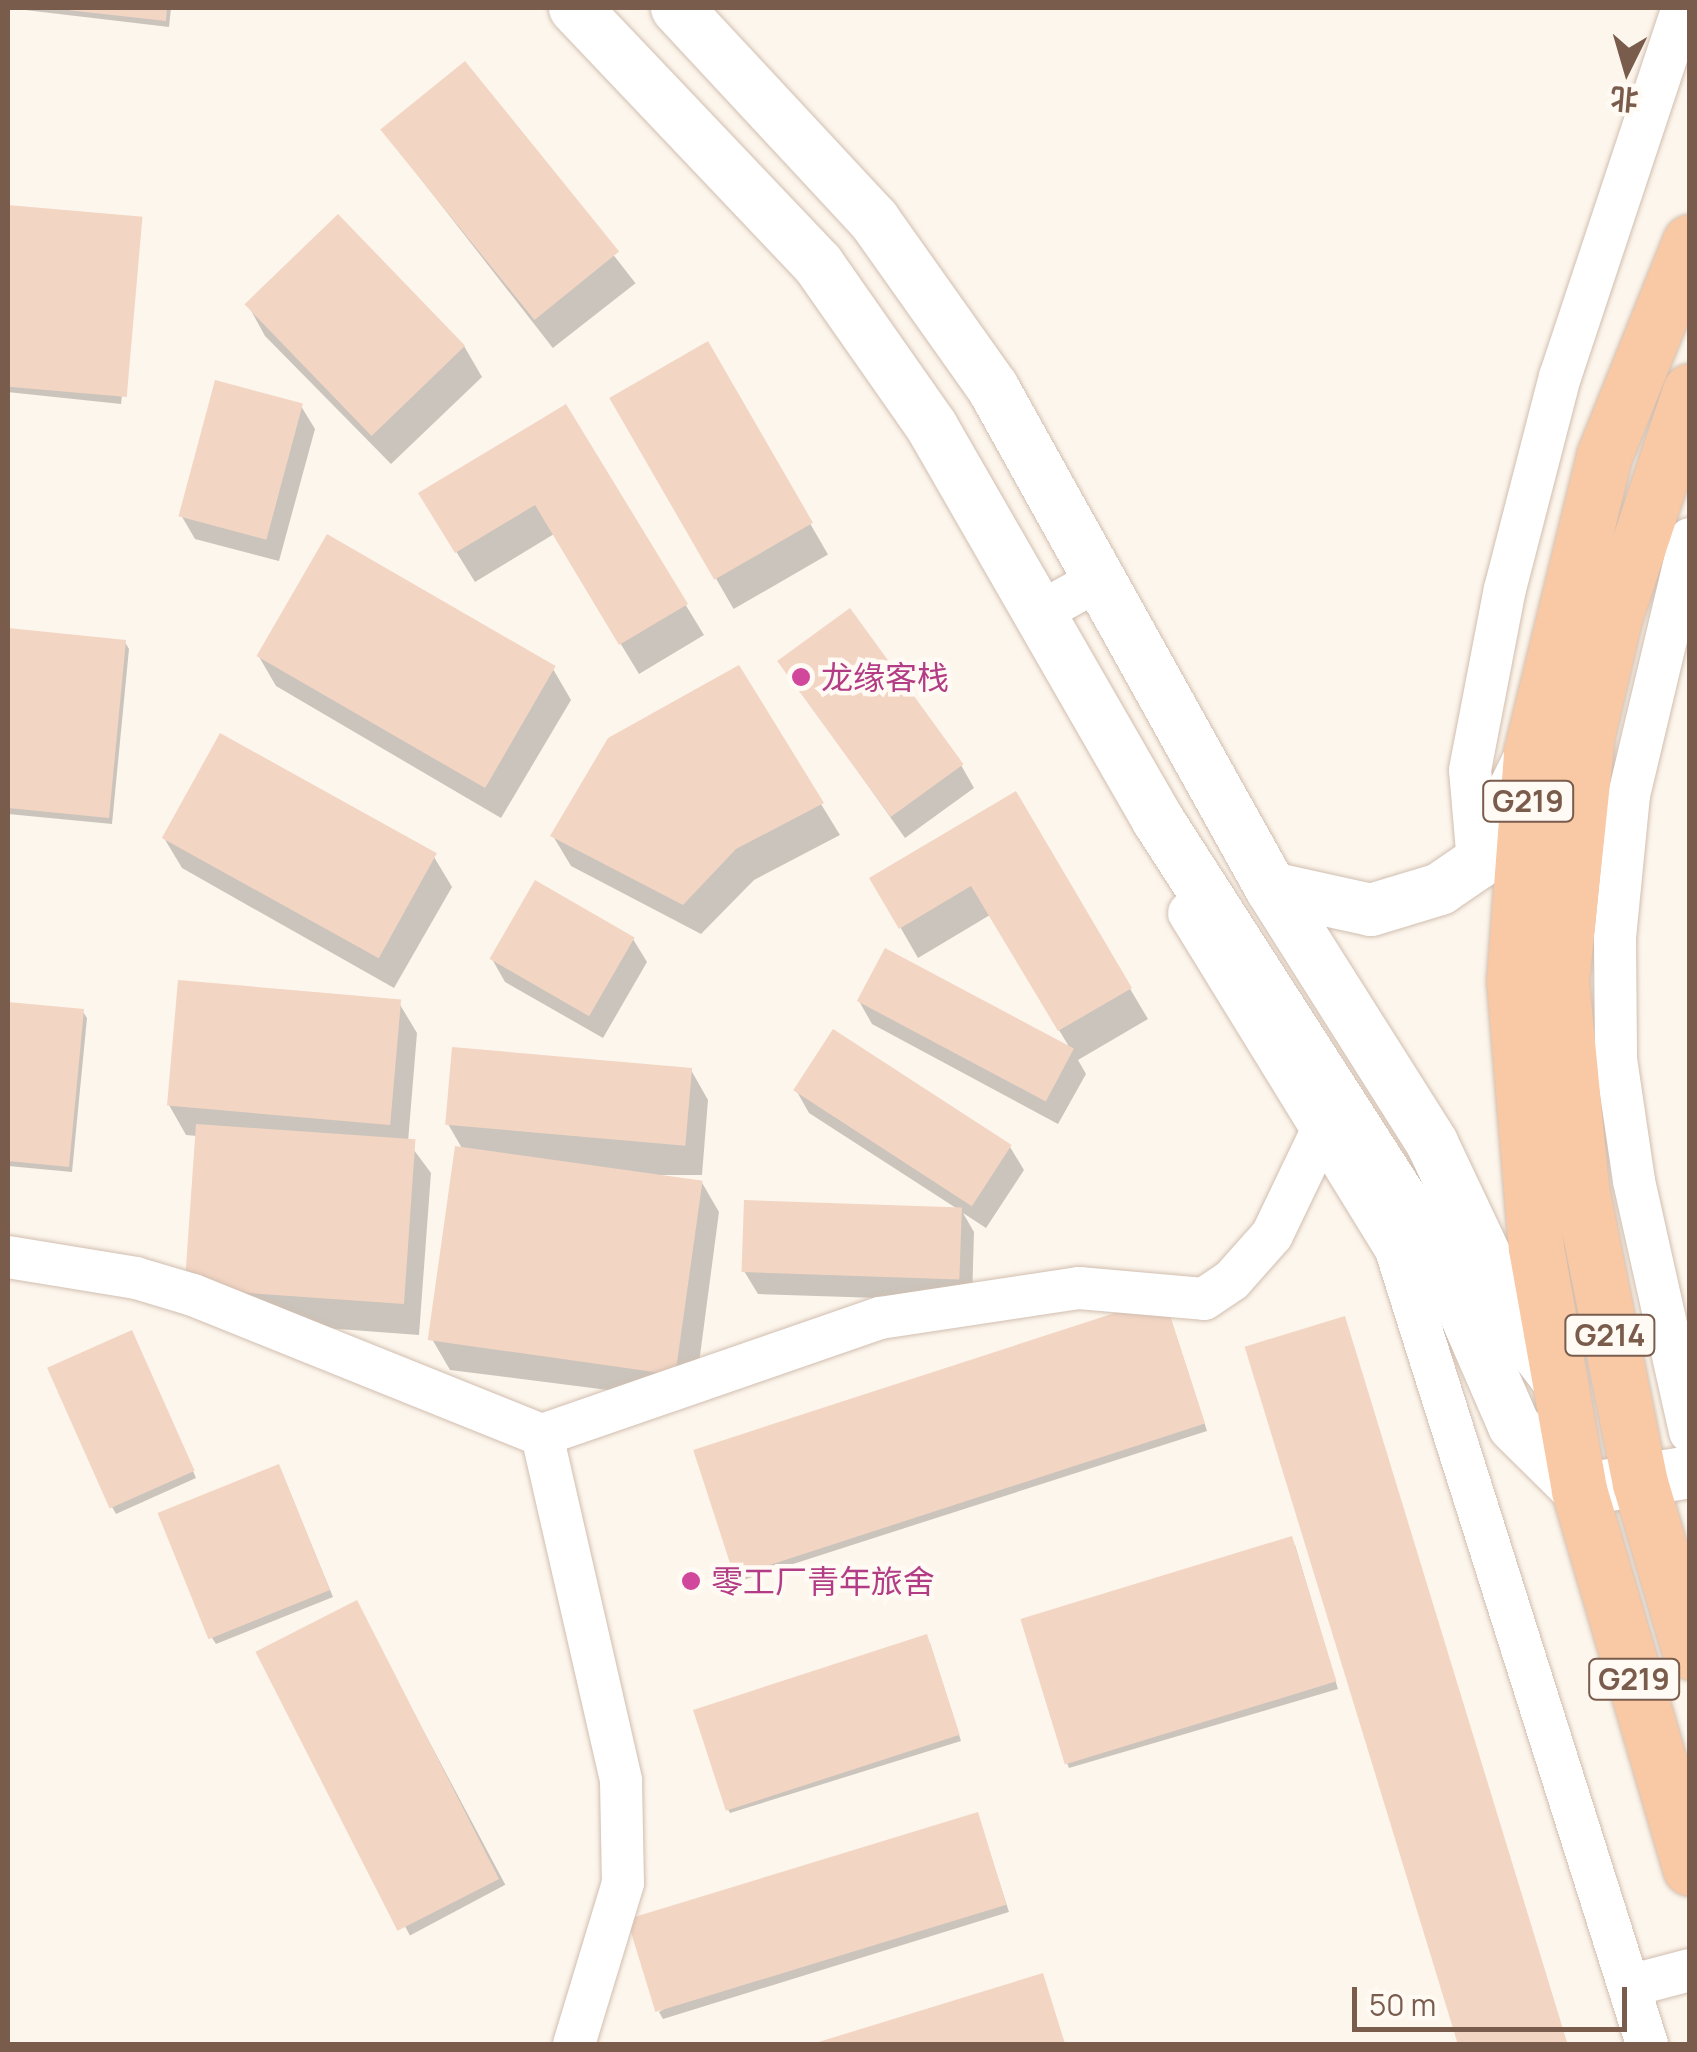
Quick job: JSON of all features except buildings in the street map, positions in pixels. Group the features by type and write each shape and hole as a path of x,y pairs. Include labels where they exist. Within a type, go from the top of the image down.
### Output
{"highway":[{"name":"G219","path":"1560,1381 1536,1248 1514,980 1531,754 1604,456 1690,242"},
{"name":"G219","path":"1581,1188 1561,980 1570,861 1588,734 1615,615 1690,391"},
{"name":"G214","path":"1581,1188 1664,1478"},
{"name":"G214","path":"1560,1381 1579,1490"},
{"name":"G219","path":"1664,1478 1690,1652"},
{"name":"G219","path":"1579,1490 1690,1868"}],"street":[{"path":"576,8 818,264 932,427 1158,820 1445,1267 1514,1426 1579,1490 1664,1478"},
{"path":"677,8 874,220 993,388 1271,888 1432,1143 1522,1333 1560,1381"},
{"path":"1478,864 1470,770 1505,590 1560,377 1684,8"},
{"path":"1690,539 1629,795 1614,939 1616,1059 1634,1181 1690,1432"},
{"path":"1039,613 1102,578"},
{"path":"1271,888 1371,910 1440,889 1478,864 1531,754"},
{"path":"1158,820 1165,873 1320,1135 1396,1250 1648,2044"},
{"path":"8,1257 136,1278 194,1295 542,1435 880,1318 1079,1288 1204,1299 1232,1280 1272,1235 1320,1135"},
{"path":"542,1435 620,1781 623,1884 574,2044"},
{"path":"1629,1986 1690,1970"}],"place":[{"name":"龙缘客栈","path":"801,677"},
{"name":"零工厂青年旅舍","path":"691,1581"}]}
